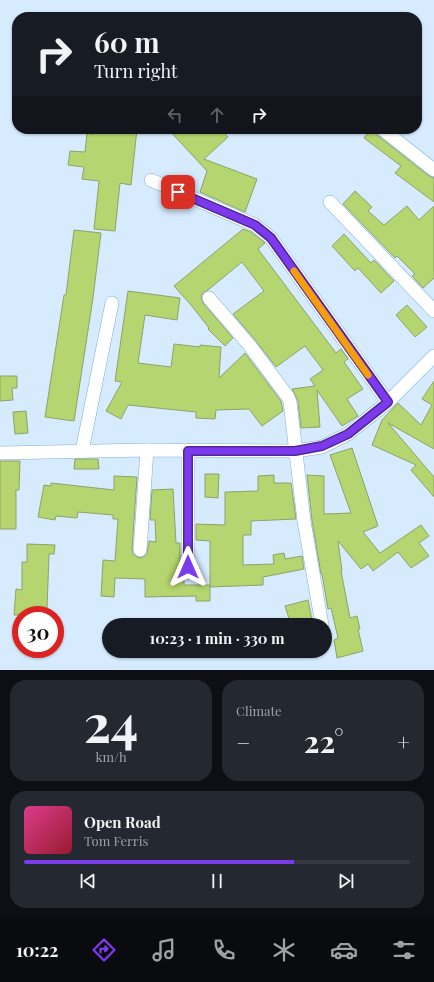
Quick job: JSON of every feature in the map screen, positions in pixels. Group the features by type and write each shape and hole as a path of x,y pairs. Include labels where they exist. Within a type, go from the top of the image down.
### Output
{"street":[{"path":"388,134 434,170"},
{"path":"151,180 245,220 263,230 271,238 388,402"},
{"path":"330,202 434,312"},
{"path":"209,298 250,346 288,397 291,407 304,521 321,618"},
{"path":"82,451 112,303"},
{"path":"0,453 147,450 295,451 322,446 348,434 388,402 434,356"},
{"path":"140,550 147,450"},
{"path":"188,451 188,567"}],"building":[{"path":"87,134 136,134 131,185 120,183 115,231 94,229 99,181 82,179 84,167 68,165 70,151 85,152"},
{"path":"173,134 225,134 228,137 204,159 257,179 245,212 200,192 207,171"},
{"path":"367,134 376,134 429,176 434,178 434,202 395,173 401,166 364,138"},
{"path":"355,191 372,207 368,211 384,225 407,206 419,220 434,206 434,278 423,288 412,276 415,274 397,256 395,258 343,204"},
{"path":"243,229 251,232 265,243 258,249 336,353 341,349 348,359 344,362 363,389 347,399 358,416 342,426 317,390 320,427 301,428 298,401 292,389 315,386 310,379 323,370 305,346 276,367 233,314 264,291 242,262 201,296 203,303 233,338 225,346 208,329 209,328 191,305 174,286"},
{"path":"74,230 101,233 93,298 74,421 45,417 64,295 66,295"},
{"path":"344,234 371,263 374,260 394,281 381,293 358,268 355,271 332,246"},
{"path":"128,291 180,298 177,320 145,315 138,363 171,367 174,344 200,347 200,345 221,347 219,378 245,353 281,401 283,411 262,426 249,409 216,410 215,419 196,418 196,412 128,405 121,419 106,411 122,382 115,381"},
{"path":"407,305 427,327 415,337 396,315"},
{"path":"0,376 17,376 17,388 12,388 13,400 0,401"},
{"path":"434,381 434,449 388,423 434,477 434,497 411,470 416,465 372,445 382,420 398,403 421,425 432,405 422,399"},
{"path":"26,411 28,433 15,434 13,412"},
{"path":"352,448 378,526 363,532 380,553 421,525 429,536 419,543 429,556 411,568 398,552 373,571 368,564 361,569 338,541 341,571 350,618 357,616 360,629 358,629 363,651 337,658 334,640 338,638 331,608 328,609 321,574 312,520 307,475 324,476 324,514 351,513 330,455"},
{"path":"75,459 98,459 99,469 74,469"},
{"path":"0,461 20,461 19,490 16,490 16,529 0,529"},
{"path":"205,474 219,474 218,498 205,497"},
{"path":"274,475 274,483 291,483 296,519 251,521 251,535 243,535 243,565 274,564 273,555 284,553 285,559 302,556 304,569 263,577 263,585 210,587 210,541 196,540 196,524 225,525 225,492 258,491 258,476"},
{"path":"114,476 137,477 132,549 133,554 139,558 147,554 149,541 156,542 155,520 150,520 152,490 173,489 176,543 180,543 180,567 184,574 184,585 210,585 210,601 196,601 196,596 145,597 145,579 115,578 114,597 101,596 103,560 115,561 118,519 113,519 113,515 78,512 77,518 56,516 55,520 38,517 44,485 51,486 51,483 114,490"},
{"path":"27,544 55,545 54,554 49,554 47,606 15,606 16,589 22,590 22,562 27,562"},
{"path":"308,600 312,618 289,618 285,606"}],"slow traffic":[{"path":"294,271 368,375"}],"route":[{"path":"178,192 245,220 263,230 271,238 388,402 348,434 331,443 312,449 295,451 188,451 188,567"}]}
